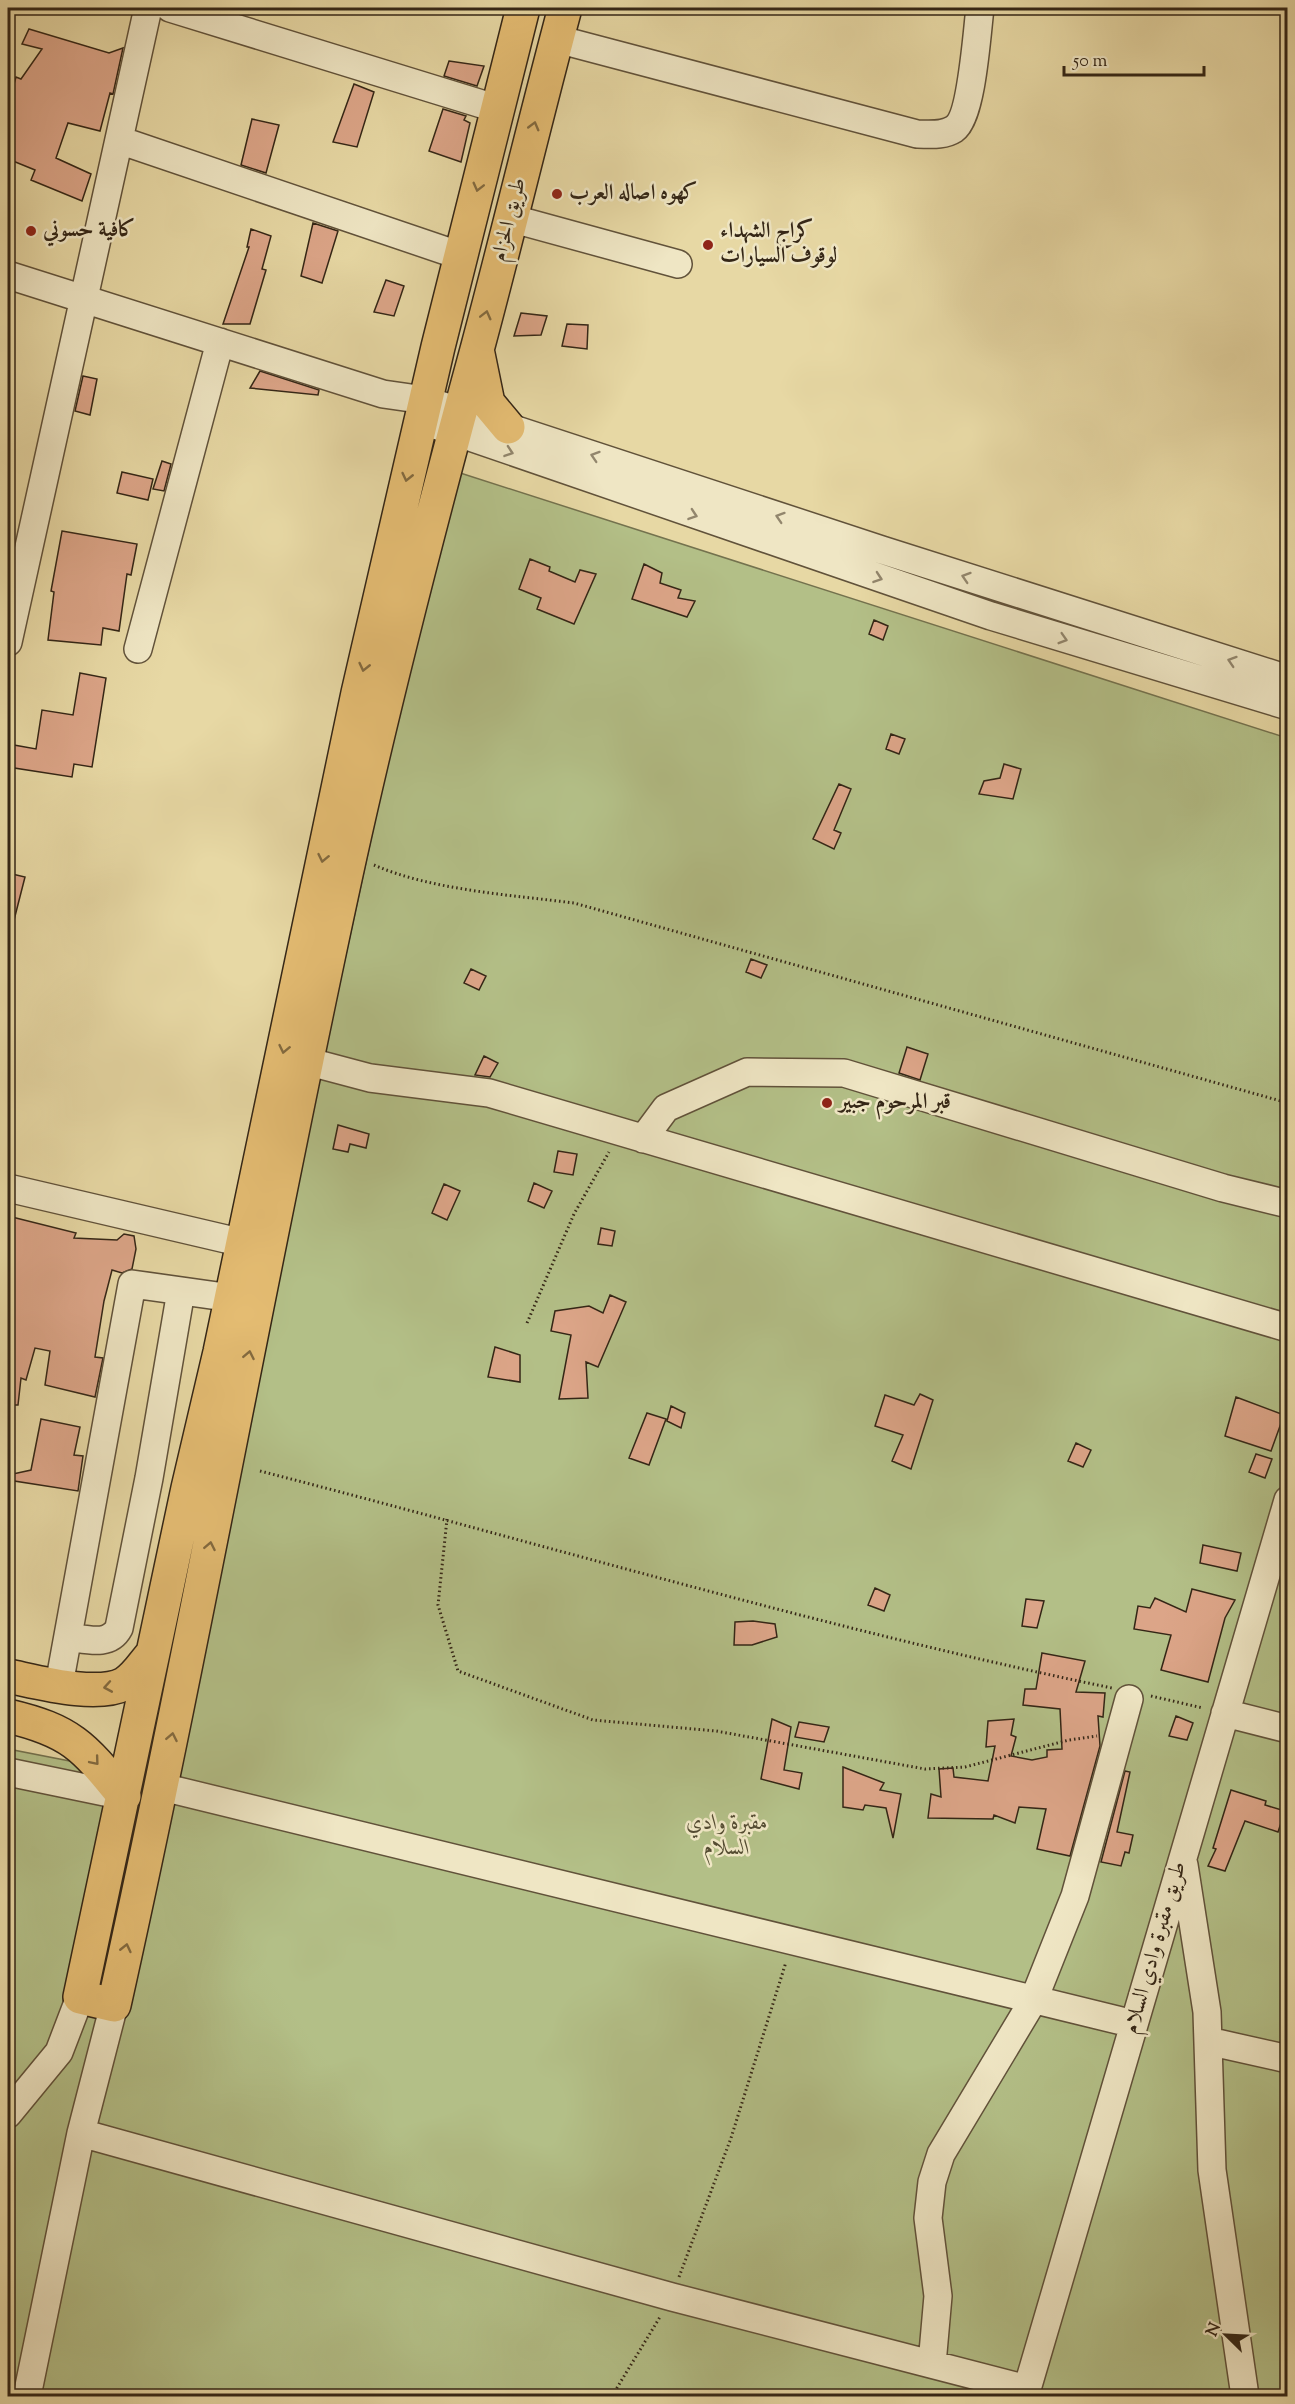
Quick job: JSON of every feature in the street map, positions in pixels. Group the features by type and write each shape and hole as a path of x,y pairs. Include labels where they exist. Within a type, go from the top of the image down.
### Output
{"main road":[{"name":"طريق الحزام","path":"80,1997 188,1488 232,1298 358,693 423,410 523,8"},
{"name":"طريق الحزام","path":"114,2005 162,1787 306,1061 350,854 423,544 477,349 566,8"},
{"path":"477,349 488,403 508,428"},
{"path":"8,1676 58,1685 107,1689 124,1683 153,1653"},
{"path":"8,1716 39,1724 72,1739 87,1751 124,1796"},
{"path":"80,1997 114,2005"}],"street":[{"path":"8,642 148,8"},
{"path":"170,8 498,109"},
{"path":"557,39 917,134 940,134 955,128 967,108 980,8"},
{"path":"119,140 461,256"},
{"path":"510,218 678,264"},
{"path":"8,275 383,394 991,616 1287,706"},
{"path":"138,649 220,342"},
{"path":"456,422 508,428 1287,679"},
{"path":"991,616 1001,608 1004,595 1002,588"},
{"path":"1030,629 1030,609 1040,600"},
{"path":"306,1061 370,1078 489,1093 1287,1328"},
{"path":"632,1136 666,1108 747,1072 844,1073 1223,1188 1287,1204"},
{"path":"8,1188 243,1243"},
{"path":"58,1685 132,1284 232,1298"},
{"path":"68,1637 106,1641 114,1637 119,1628 149,1478 181,1291"},
{"path":"149,1478 188,1488"},
{"name":"طريق مقبرة وادي السلام","path":"1026,2393 1287,1500"},
{"path":"932,2364 938,2296 928,2218 932,2182 941,2154 1034,1999 1075,1896 1130,1696"},
{"path":"1225,1713 1287,1730"},
{"path":"8,1772 124,1796"},
{"path":"162,1787 1134,2024"},
{"path":"1182,1858 1207,2012 1212,2170 1245,2397"},
{"path":"8,2114 59,2052 80,1997"},
{"path":"27,2397 81,2133 114,2005"},
{"path":"1208,2041 1287,2060"},
{"path":"81,2133 672,2297 932,2364 1026,2393"}],"path":[{"path":"350,854 389,871 476,891 574,903 1287,1103"},
{"path":"527,1323 574,1214 632,1136"},
{"path":"260,1471 890,1638 1130,1696 1225,1713"},
{"path":"447,1519 438,1605 458,1671 593,1720 716,1731 925,1769 965,1767 1069,1740 1120,1733"},
{"path":"612,2397 672,2297 731,2138 793,1940"}],"green space":[{"name":"مقبرة وادي السلام","path":"451,470 1287,738 1287,2396 8,2396 8,1749 167,1780"}],"building":[{"path":"29,29 109,53 123,48 113,94 110,93 100,131 68,123 56,158 91,174 82,201 31,180 35,170 8,159 8,105 16,77 21,79 42,49 22,44"},
{"path":"449,61 484,66 477,86 444,76"},
{"path":"354,84 374,92 357,147 333,142"},
{"path":"443,109 466,116 464,120 470,123 461,162 429,151"},
{"path":"252,119 279,125 266,173 241,165"},
{"path":"313,223 338,231 322,283 301,276"},
{"path":"251,229 271,236 262,269 266,270 250,324 223,324 249,247 247,247"},
{"path":"386,280 404,286 394,316 374,312"},
{"path":"521,313 547,316 541,335 514,336"},
{"path":"567,324 588,325 587,349 562,346"},
{"path":"260,371 319,390 318,395 250,388"},
{"path":"83,376 97,379 90,415 75,411"},
{"path":"162,461 171,464 164,491 153,489"},
{"path":"122,472 153,479 148,500 117,493"},
{"path":"62,531 137,544 131,575 127,574 119,631 103,628 101,645 48,640 54,592 51,591"},
{"path":"530,559 550,567 549,571 575,582 580,570 596,574 574,624 537,609 541,598 519,589"},
{"path":"644,564 662,573 660,583 681,590 678,598 695,601 687,617 632,599"},
{"path":"874,620 888,626 883,640 869,634"},
{"path":"80,673 106,678 92,767 74,764 72,777 8,767 8,744 36,749 42,710 73,715"},
{"path":"891,734 905,739 899,754 886,749"},
{"path":"1004,764 1021,769 1013,799 979,794 984,781 1000,778"},
{"path":"839,784 851,789 834,830 841,833 834,849 813,839"},
{"path":"8,873 25,877 13,924 8,923"},
{"path":"751,959 767,965 761,978 746,972"},
{"path":"471,969 486,976 479,990 464,983"},
{"path":"907,1047 928,1054 920,1080 899,1073"},
{"path":"484,1056 498,1063 490,1077 475,1075"},
{"path":"338,1125 369,1134 366,1148 350,1144 348,1152 333,1149"},
{"path":"558,1151 577,1154 573,1175 554,1172"},
{"path":"534,1183 552,1191 544,1208 528,1201"},
{"path":"444,1184 460,1191 447,1220 432,1213"},
{"path":"8,1216 76,1233 74,1238 117,1240 124,1234 134,1236 136,1249 132,1269 122,1273 112,1270 104,1301 95,1357 103,1358 95,1397 45,1385 50,1351 35,1348 26,1380 21,1378 18,1405 8,1405 8,1263 11,1247 8,1247"},
{"path":"601,1228 615,1231 612,1246 598,1244"},
{"path":"610,1295 626,1302 598,1367 586,1362 588,1398 559,1399 571,1335 551,1331 555,1311 589,1306 603,1313"},
{"path":"495,1347 520,1355 520,1382 488,1377"},
{"path":"920,1394 933,1400 911,1469 892,1461 903,1435 875,1426 885,1395 914,1405"},
{"path":"1236,1397 1284,1415 1271,1451 1225,1436"},
{"path":"671,1406 685,1413 681,1428 667,1421"},
{"path":"647,1413 666,1419 649,1465 629,1458"},
{"path":"41,1419 80,1427 74,1455 83,1456 78,1491 8,1480 8,1475 31,1470"},
{"path":"1076,1443 1091,1450 1083,1467 1068,1461"},
{"path":"1256,1454 1272,1459 1265,1478 1249,1472"},
{"path":"1203,1545 1241,1553 1237,1571 1200,1563"},
{"path":"875,1588 890,1595 884,1611 868,1605"},
{"path":"1192,1589 1235,1600 1225,1618 1208,1682 1161,1670 1171,1635 1134,1629 1138,1606 1150,1608 1155,1598 1186,1612"},
{"path":"1026,1599 1044,1601 1037,1628 1022,1626"},
{"path":"753,1621 775,1624 777,1637 752,1645 734,1645 735,1622"},
{"path":"1042,1653 1085,1661 1076,1692 1105,1693 1103,1717 1098,1716 1100,1746 1070,1856 1037,1849 1046,1809 1019,1807 1015,1823 994,1815 993,1819 928,1818 931,1794 941,1797 939,1769 953,1768 954,1777 988,1781 995,1746 986,1747 988,1721 1014,1719 1011,1735 1016,1737 1011,1756 1032,1760 1047,1757 1047,1750 1062,1749 1060,1709 1023,1705 1025,1689 1036,1689"},
{"path":"1176,1716 1193,1723 1187,1740 1169,1736"},
{"path":"772,1719 791,1727 784,1770 802,1773 799,1789 761,1779"},
{"path":"799,1722 829,1727 824,1742 795,1737"},
{"path":"843,1767 884,1783 880,1790 901,1794 893,1838 886,1808 865,1805 863,1810 843,1807"},
{"path":"1125,1771 1130,1772 1117,1832 1133,1835 1129,1853 1125,1852 1121,1866 1101,1862"},
{"path":"1231,1790 1266,1801 1265,1805 1285,1811 1278,1832 1245,1821 1225,1871 1208,1866 1216,1849 1213,1848"}],"place":[{"name":"كهوه اصاله العرب","path":"557,194"},
{"name":"كافية حسوني","path":"31,231"},
{"name":"كراج الشهداء لوقوف السيارات","path":"708,245"},
{"name":"قبر المرحوم جبير","path":"827,1103"}]}
